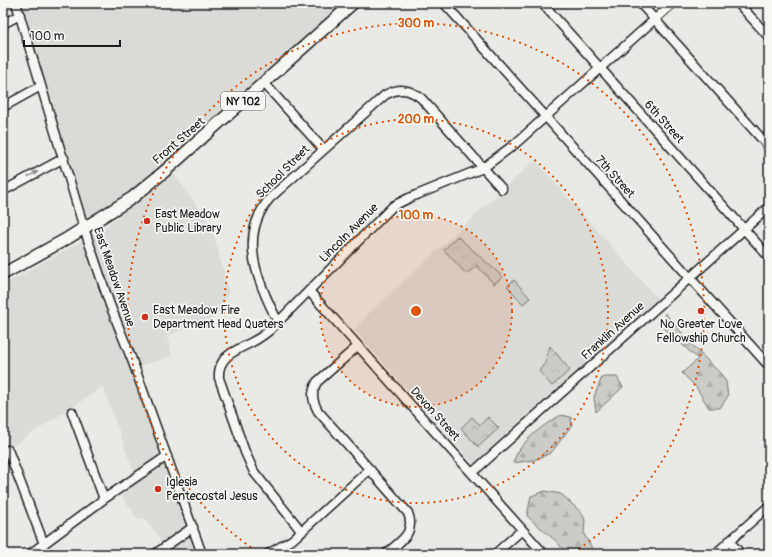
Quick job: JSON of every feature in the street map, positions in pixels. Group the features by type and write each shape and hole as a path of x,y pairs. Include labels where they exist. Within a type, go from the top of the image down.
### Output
{"main road":[{"name":"Front Street","path":"3,274 84,228 132,198 166,171 353,3"}],"street":[{"name":"East Meadow Avenue","path":"16,3 84,228 110,305 202,554"},
{"name":"7th Street","path":"444,3 769,366"},
{"name":"6th Street","path":"542,3 769,257"},
{"path":"640,3 769,147"},
{"name":"Lincoln Avenue","path":"302,532 254,472 219,378 219,370 222,362 228,355 256,340 278,322 393,206 483,168 515,144 673,3"},
{"path":"738,3 769,37"},
{"path":"3,24 20,15"},
{"path":"264,82 324,149"},
{"path":"3,107 41,86"},
{"name":"School Street","path":"278,322 266,299 254,263 252,248 254,230 260,214 270,198 374,104 393,91 404,89 414,92 483,168"},
{"path":"3,190 64,158"},
{"path":"483,168 502,189"},
{"name":"Franklin Avenue","path":"472,473 769,207"},
{"name":"Devon Street","path":"309,291 544,554"},
{"path":"358,346 318,382 313,390 312,398 318,411 405,508 411,520 411,526 408,534 386,554"},
{"path":"72,412 104,499"},
{"path":"8,450 43,548"},
{"path":"30,554 43,548 104,499 167,456"},
{"path":"268,554 292,540 302,532 370,469"},
{"path":"715,554 769,506"},
{"path":"155,554 193,527"},
{"path":"495,554 522,530"},
{"path":"729,541 741,554"}],"shaded area":[{"path":"16,3 353,3 165,171 84,228"},
{"path":"535,160 658,299 474,464 354,330 369,313"},
{"path":"174,174 212,227 229,292 213,318 167,336 172,356 139,366 207,554 158,554 160,538 143,518 139,520 121,495 137,481 103,387 3,452 3,285 101,230"}],"green space":[{"path":"457,236 503,277 494,284 477,266 466,274 444,250"},
{"path":"514,280 530,298 523,304 507,286"},
{"path":"665,313 693,346 721,374 726,382 728,396 720,408 709,408 696,387 682,373 698,359 665,329"},
{"path":"550,346 570,370 552,386 539,371 545,363"},
{"path":"602,377 617,377 623,387 596,412 594,397"},
{"path":"561,415 571,417 572,425 551,453 534,460 513,463 520,448 532,435"},
{"path":"472,417 480,425 488,417 499,428 478,447 461,428"},
{"path":"545,491 561,494 582,513 585,520 584,534 595,554 567,554 557,542 527,516 531,496"}],"place":[{"name":"East Meadow Public Library","path":"147,221"},
{"name":"No Greater Love Fellowship Church","path":"701,311"},
{"name":"East Meadow Fire Department Head Quaters","path":"145,317"},
{"name":"Iglesia Pentecostal Jesus","path":"158,489"}]}
